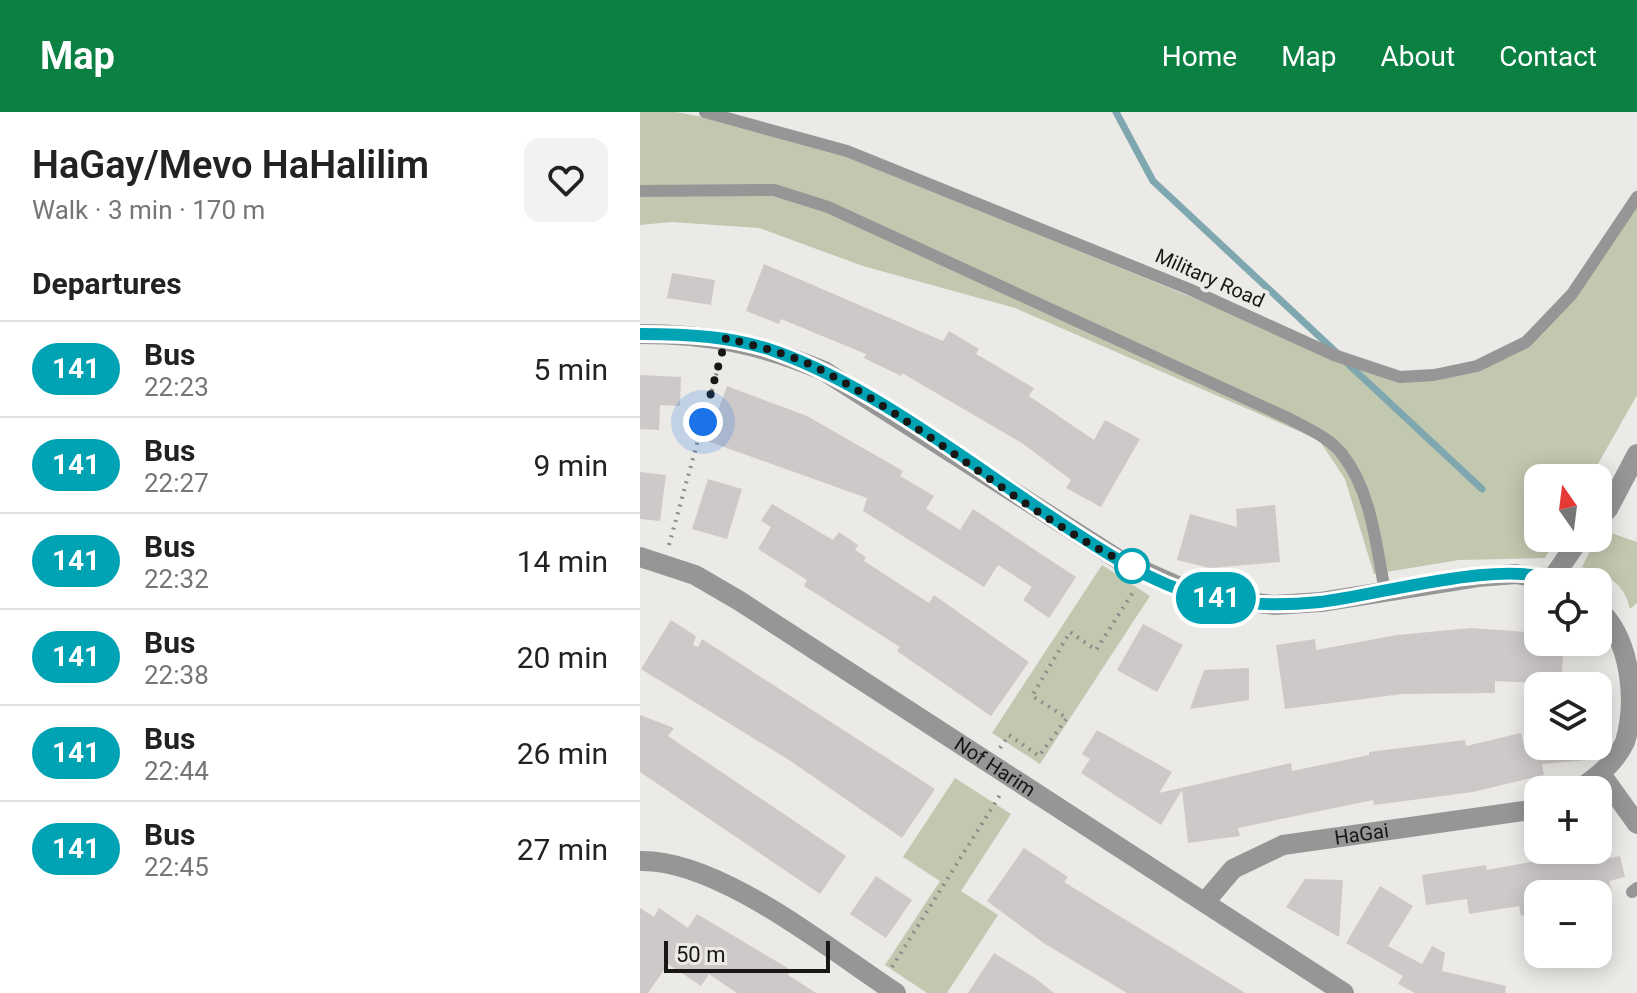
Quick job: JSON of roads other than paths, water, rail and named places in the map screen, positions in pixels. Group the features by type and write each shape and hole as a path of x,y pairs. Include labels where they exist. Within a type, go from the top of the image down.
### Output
{"street":[{"path":"640,334 726,338 775,351 824,371 1080,537 1145,574 1200,596 1274,605 1491,576 1524,575"},
{"path":"1612,501 1637,454"},
{"name":"Nof Harim","path":"640,557 695,575 738,600 1344,993"},
{"path":"1598,776 1624,743 1632,719 1630,665 1612,632"},
{"path":"1601,774 1637,824"},
{"name":"HaGai","path":"1205,902 1233,869 1283,845 1524,811"},
{"path":"640,861 675,863 746,895 889,988"}],"lane":[{"name":"Military Road","path":"705,112 847,151 1189,289 1334,355 1400,377 1434,375 1477,366 1526,342 1572,294 1637,197"},
{"path":"640,191 774,190 828,207 1302,425 1326,438 1342,453 1366,497 1385,591"}],"waterway":[{"path":"1116,112 1153,181 1337,353"},
{"path":"1346,362 1482,489"}]}
